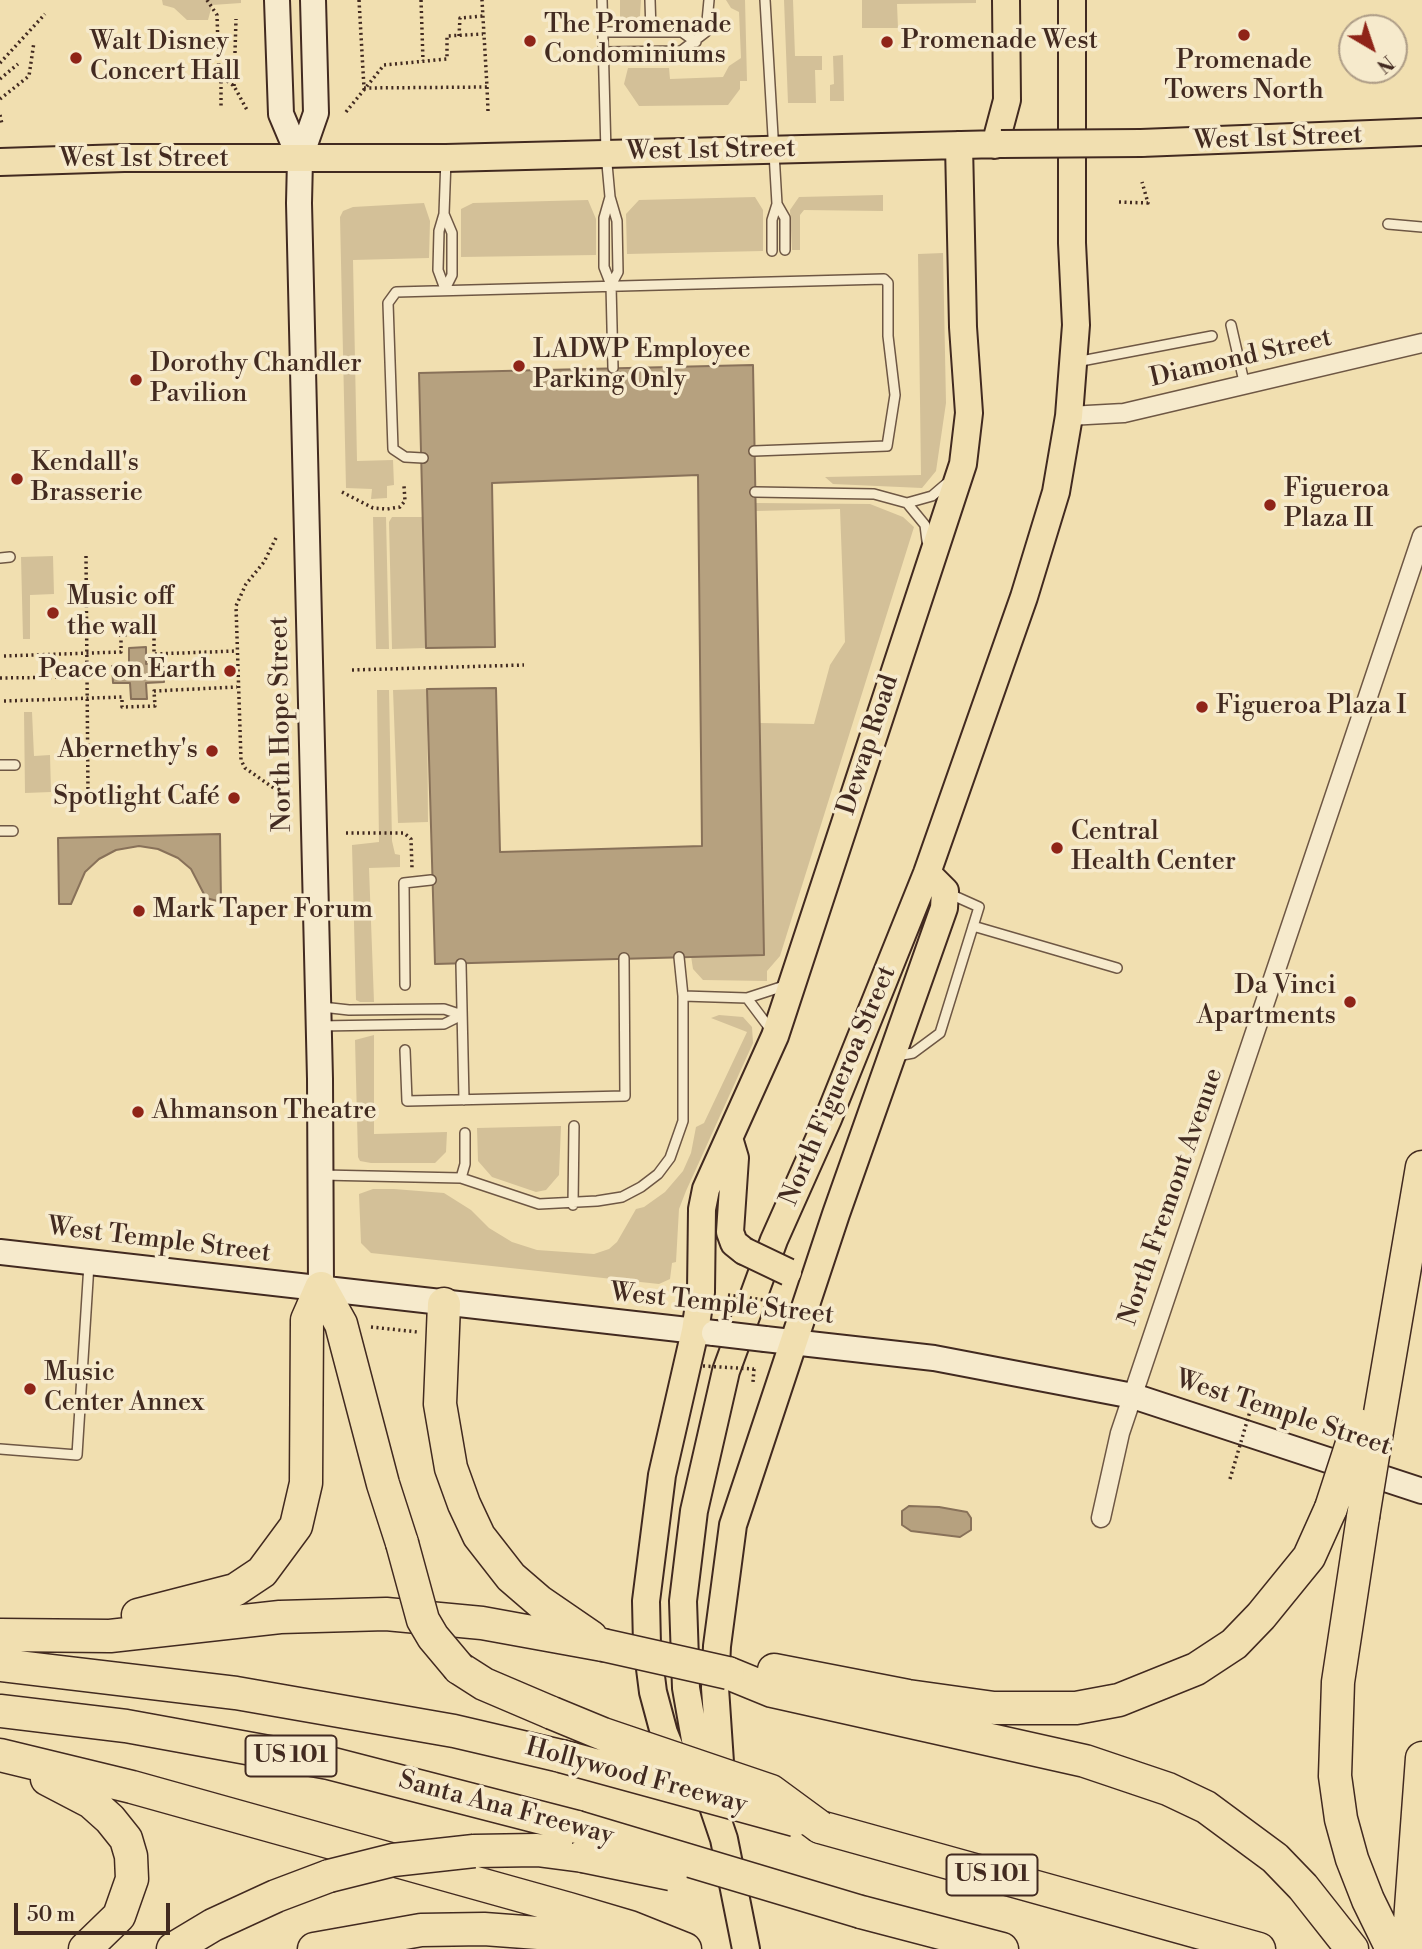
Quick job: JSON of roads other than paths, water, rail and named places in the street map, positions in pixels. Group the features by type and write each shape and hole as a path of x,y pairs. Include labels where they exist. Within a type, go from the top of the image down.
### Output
{"highway":[{"path":"1392,1949 1368,1900 1352,1859 1341,1819 1335,1776 1338,1682 1363,1517 1368,1377 1400,1290 1422,1167"},
{"path":"321,1288 341,1324 383,1484 423,1620 433,1637 459,1668 484,1684 603,1734 771,1791 832,1830"},
{"path":"2,1646 67,1624 129,1617 200,1602 235,1590 261,1572 296,1526 306,1483 307,1320 321,1288"},
{"path":"444,1304 440,1404 452,1468 464,1504 479,1536 503,1568 584,1637"},
{"path":"831,1693 1034,1709 1076,1708 1119,1700 1159,1687 1196,1669 1234,1644 1309,1558 1368,1428"},
{"path":"2,1646 279,1617 386,1614 482,1623 584,1637 728,1673 776,1670 831,1693 1085,1762 1168,1788 1206,1807 1275,1858 1303,1886 1353,1949"},
{"name":"Hollywood Freeway","path":"2,1646 236,1693 440,1729 561,1756 1259,1949"},
{"name":"Santa Ana Freeway","path":"0,1711 126,1726 316,1760 580,1842 1002,1949"},
{"path":"0,1755 132,1787 676,1947"},
{"path":"1408,1949 1422,1758"},
{"path":"0,1762 42,1776 91,1802 110,1819 126,1839 131,1856 132,1879 127,1899 111,1926 85,1949"},
{"path":"173,1949 213,1925 299,1887 393,1860 474,1851 537,1850 580,1842"},
{"path":"314,1949 421,1930 484,1929 578,1936 633,1936"}],"main road":[{"path":"276,0 281,114 300,159"},
{"path":"300,159 316,113 313,0"},
{"path":"998,145 1007,100 1006,0"},
{"name":"North Figueroa Street","path":"746,1949 724,1839 692,1730 683,1643 688,1556 703,1463 726,1371 774,1240 936,882 1056,492 1069,416 1076,325 1072,229 1072,0"},
{"name":"West 1st Street","path":"0,162 124,158 446,158 1141,143 1422,132"},
{"name":"Dewap Road","path":"724,1839 680,1773 664,1733 647,1645 646,1601 657,1503 705,1332 702,1209 706,1189 775,1036 968,442 959,145"},
{"name":"North Hope Street","path":"300,159 321,1288"},
{"path":"724,1839 715,1688 719,1614 733,1525 819,1266 944,908 936,882"},
{"path":"729,1138 735,1158 730,1232 734,1243 744,1251 788,1272 800,1273 819,1266"},
{"name":"West Temple Street","path":"0,1252 934,1358 1133,1396 1422,1491"}],"street":[{"name":"Diamond Street","path":"1069,416 1124,413 1422,343"},
{"name":"North Fremont Avenue","path":"1101,1518 1116,1448 1422,536"}],"lane":[{"path":"602,0 606,153 610,197 617,221 618,272 611,285"},
{"path":"650,0 651,32"},
{"path":"604,52 681,51 706,32 709,23 709,0"},
{"path":"765,0 777,204 772,220 772,251"},
{"path":"603,32 682,32 696,42"},
{"path":"445,289 438,270 446,158"},
{"path":"610,197 604,218 604,267 611,285 613,368"},
{"path":"777,204 785,218 785,250"},
{"path":"444,214 452,233 452,275 445,289"},
{"path":"1388,224 1422,227"},
{"path":"424,458 405,457 393,449 388,303 396,292 884,279 888,284 888,336 895,395 887,446 754,451"},
{"path":"1231,325 1245,386"},
{"path":"1074,363 1152,345 1212,336"},
{"path":"755,492 874,494 906,503 932,496 944,488 960,431 969,413"},
{"path":"906,503 925,525 928,536 919,573 916,608"},
{"path":"0,765 15,765"},
{"path":"0,831 13,831"},
{"path":"405,985 404,883 431,880"},
{"path":"892,1057 913,1053 940,1032 979,907 936,882"},
{"path":"973,926 1117,968"},
{"path":"320,1175 461,1178 539,1204 573,1205 622,1197 658,1174 670,1158 684,1121 683,996 679,957"},
{"path":"405,1050 407,1101 625,1096 624,958"},
{"path":"683,996 747,998 787,985 799,963"},
{"path":"461,964 464,1100"},
{"path":"747,998 775,1036"},
{"path":"318,1016 349,1010 444,1009 463,1015"},
{"path":"318,1016 444,1024 463,1015"},
{"path":"573,1205 574,1126"},
{"path":"461,1178 465,1164 465,1133"},
{"path":"0,1449 77,1455 89,1263"}],"place":[{"name":"Promenade Towers North","path":"1244,35"},
{"name":"The Promenade Condominiums","path":"530,41"},
{"name":"Promenade West","path":"887,42"},
{"name":"Walt Disney Concert Hall","path":"76,58"},
{"name":"LADWP Employee Parking Only","path":"519,366"},
{"name":"Dorothy Chandler Pavilion","path":"136,380"},
{"name":"Kendall's Brasserie","path":"17,479"},
{"name":"Figueroa Plaza II","path":"1270,505"},
{"name":"Music off the wall","path":"53,613"},
{"name":"Peace on Earth","path":"230,671"},
{"name":"Figueroa Plaza I","path":"1202,707"},
{"name":"Abernethy's","path":"212,751"},
{"name":"Spotlight Café","path":"234,798"},
{"name":"Central Health Center","path":"1057,848"},
{"name":"Mark Taper Forum","path":"139,911"},
{"name":"Da Vinci Apartments","path":"1350,1002"},
{"name":"Ahmanson Theatre","path":"138,1112"},
{"name":"Music Center Annex","path":"30,1389"}]}
